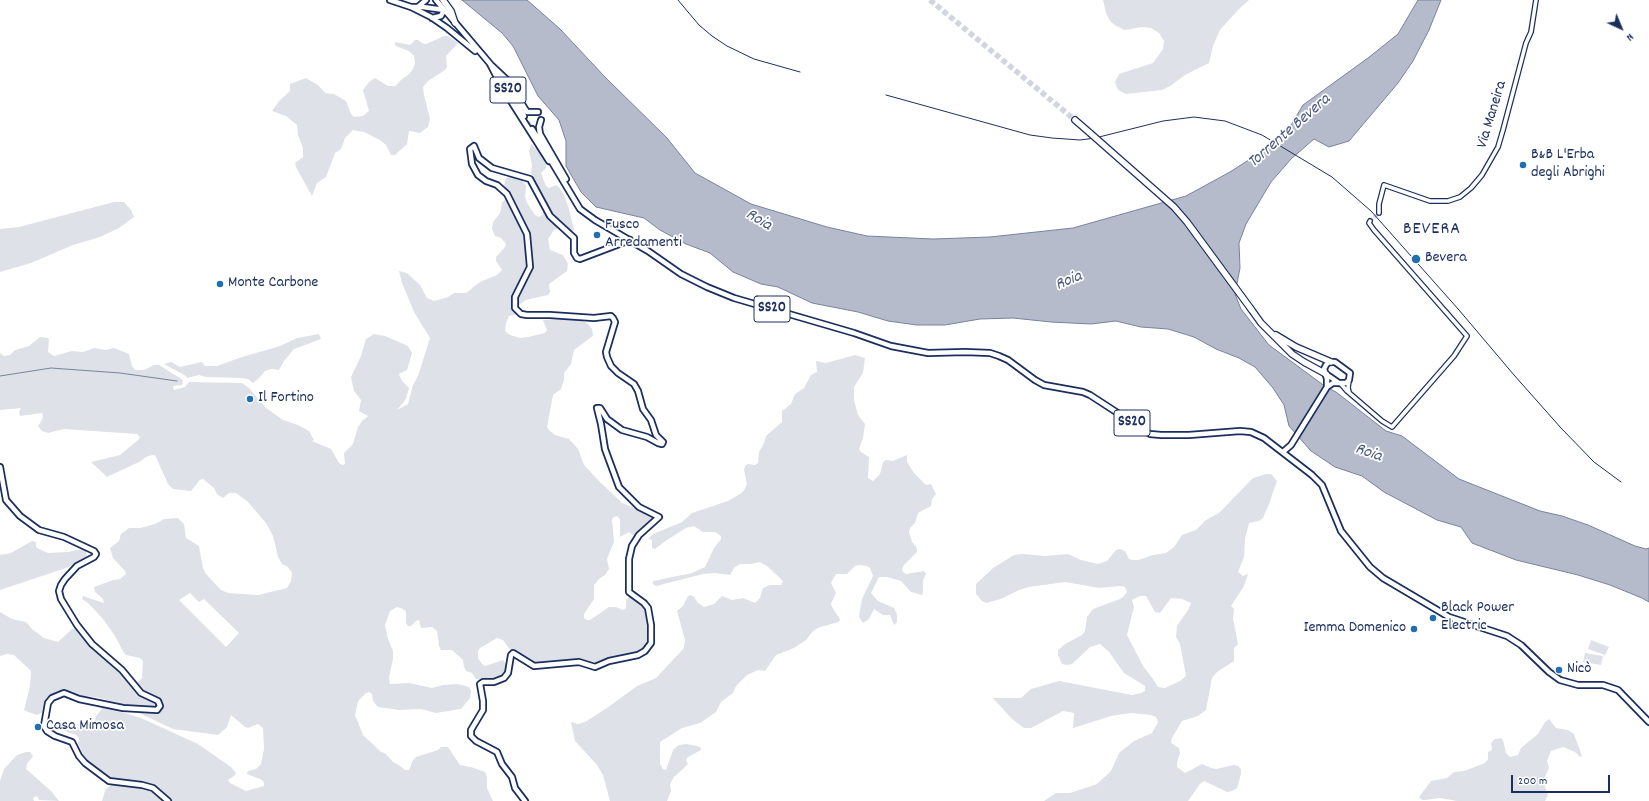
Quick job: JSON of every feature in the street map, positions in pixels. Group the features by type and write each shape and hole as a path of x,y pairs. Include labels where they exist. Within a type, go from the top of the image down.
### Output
{"highway":[{"path":"443,0 451,11 455,23"},
{"path":"1075,120 1174,207 1187,222 1266,328 1292,354 1326,374"},
{"path":"1266,328 1296,347 1332,362"}],"main road":[{"path":"390,0 411,7 431,18 447,28 484,58"},
{"path":"419,6 426,0"},
{"name":"SS20","path":"436,0 497,73 524,116"},
{"path":"411,7 419,6 444,10 441,16 431,18"},
{"path":"490,64 507,80 527,112 535,113"},
{"path":"490,64 524,125 548,161 570,199 576,205"},
{"path":"541,120 539,127 540,134 572,190 576,205"},
{"name":"SS20","path":"532,129 576,205 587,215 630,240 681,274 734,298 854,333 891,346 928,353 990,353 1000,356 1034,380 1044,384 1083,392 1090,395 1150,434 1189,435 1246,431 1264,438 1286,454 1322,485 1341,531 1370,567 1383,578 1449,617 1507,636 1521,645 1549,672 1560,680 1578,685 1603,685 1618,690 1649,722"},
{"path":"525,801 515,788 512,777 502,764 497,752 476,741 471,736 470,730 481,713 483,706 480,684 483,682 494,682 504,678 508,673 512,653 534,666 579,662 595,667 609,661 638,655 648,648 652,639 649,611 644,603 629,592 629,559 632,546 639,535 659,516 639,507 619,487 605,449 597,408 600,408 608,419 622,430 647,437 658,443 662,444 664,442 656,435 650,420 643,409 638,391 634,384 611,366 607,357 606,352 615,322 611,316 587,318 527,315 521,314 515,308 515,297 530,267 527,234 504,190 497,185 482,179 478,175 472,164 470,148 474,146 479,158 492,168 530,179 550,216 574,238 574,253 576,258 580,259 630,240"},
{"path":"1286,454 1327,387 1333,383 1346,384 1350,380 1348,371 1332,362 1327,363 1325,366 1328,383 1327,387"},
{"path":"1326,374 1340,384"},
{"path":"0,467 6,500 20,516 39,530 64,537 94,551 96,554 94,557 77,566 65,579 59,592 60,599 77,625 92,644 122,670 141,693 158,701 160,706 157,710 123,708 79,699 64,693 52,698 48,703 44,726 47,731 55,736 72,742 79,756 85,763 109,781 142,785 153,788 168,801"}],"street":[{"name":"Via Maneira","path":"1379,213 1379,204 1384,185 1430,201 1438,202 1460,197 1477,182 1492,160 1503,130 1526,43 1531,32 1536,0"},
{"path":"1340,384 1386,424 1392,427 1454,356 1467,336 1377,234 1370,225 1370,221"},
{"path":"1350,380 1348,388 1350,393"}],"shaded area":[{"path":"1103,0 1249,0 1220,30 1213,46 1209,63 1185,75 1162,90 1126,94 1118,90 1115,82 1119,74 1153,63 1163,49 1164,41 1159,33 1151,28 1142,27 1125,30 1116,26 1110,21 1106,13"},
{"path":"444,36 448,36 458,43 446,56 447,67 445,70 428,81 423,87 430,119 428,127 420,133 409,131 407,144 395,155 391,155 386,145 380,140 364,132 353,130 345,138 341,149 335,153 326,177 317,183 312,196 295,163 303,157 303,148 298,135 297,125 286,116 272,111 280,100 290,91 290,84 306,78 318,85 325,93 334,94 346,101 351,114 354,117 363,116 369,111 363,90 369,82 375,78 388,86 395,86 413,69 415,63 414,56 409,51 395,45 395,42 410,45 415,40 418,40 426,44"},
{"path":"531,144 539,151 546,164 546,168 541,173 546,186 549,188 556,185 559,187 564,195 569,209 574,230 571,232 566,227 562,226 554,230 548,239 550,250 563,255 568,264 567,271 549,284 550,292 548,295 526,300 519,305 518,314 509,316 505,331 510,335 520,338 528,337 545,333 547,330 543,320 559,319 580,320 587,323 592,329 593,336 574,350 571,364 564,373 564,380 561,389 553,395 547,427 555,435 569,439 578,449 584,465 622,503 655,516 634,536 629,532 620,537 620,519 617,516 612,519 614,542 607,559 609,569 594,585 594,599 584,614 584,618 590,620 609,607 616,607 623,610 626,608 626,601 630,596 646,608 651,635 649,643 638,652 611,658 596,664 580,659 532,664 511,651 503,640 497,638 480,648 478,651 478,658 485,666 503,660 507,665 505,673 495,679 483,680 476,679 472,673 466,671 463,660 452,650 441,650 437,631 432,627 421,628 419,620 411,626 408,626 406,623 406,612 403,609 397,607 390,611 385,625 388,639 393,651 393,659 389,677 390,684 409,683 432,688 443,685 458,684 469,687 471,691 470,698 461,709 436,713 421,709 399,710 378,707 373,701 372,694 369,692 366,693 358,701 355,715 363,735 380,751 386,754 393,762 405,770 409,770 413,760 416,757 438,750 441,747 448,747 460,765 485,772 487,777 487,788 493,801 172,801 163,792 151,785 139,781 110,779 106,777 85,759 78,743 78,736 63,729 86,727 91,729 94,727 96,716 102,709 99,705 141,718 198,744 231,767 236,773 228,780 230,783 246,791 264,786 262,780 247,774 248,771 256,769 261,764 264,749 263,728 258,724 248,728 245,727 231,715 227,727 218,735 173,729 135,711 150,709 132,707 96,697 81,696 65,691 58,691 49,696 44,703 42,713 37,715 28,712 24,710 30,686 31,671 14,655 7,654 0,656 0,612 12,619 26,622 32,629 44,638 58,642 72,629 77,628 87,643 122,675 142,696 137,684 142,678 143,661 140,658 126,655 124,653 115,636 103,619 88,603 82,599 83,596 104,603 103,599 95,592 94,587 120,579 126,574 113,558 110,548 119,541 121,534 129,528 140,528 155,524 164,519 178,518 184,524 186,538 199,546 203,568 206,574 221,590 228,593 258,595 287,588 291,581 292,573 288,567 282,564 278,557 273,536 266,523 247,501 236,493 229,493 223,498 217,494 214,488 203,479 200,480 191,491 173,489 168,484 155,455 146,457 141,461 107,477 91,462 120,455 138,440 140,437 137,434 64,429 48,433 42,431 38,426 42,420 42,413 20,416 19,412 21,408 0,410 0,353 4,356 10,355 15,350 29,346 40,337 48,338 48,352 54,356 72,351 83,352 94,348 105,350 114,348 129,354 132,366 135,370 144,370 154,365 159,365 183,380 182,385 173,386 174,390 185,387 189,382 242,383 249,388 266,408 283,420 298,425 309,431 314,440 312,441 331,449 339,463 342,465 345,464 344,453 353,444 358,427 368,416 359,411 361,400 354,391 351,377 361,356 366,339 374,334 385,336 408,346 412,353 407,370 399,374 402,381 409,388 406,399 397,410 408,404 413,385 418,376 430,338 414,312 402,283 399,271 407,273 420,285 427,298 434,301 448,297 454,293 466,293 480,282 497,275 502,270 496,261 496,257 506,244 501,238 495,236 492,229 493,222 500,213 502,203 509,194 504,185 506,178 513,176 522,180 526,186 525,197 527,203 535,215 539,217 545,209 531,172 532,165 529,151","holes":["190,593 199,602 204,599 239,633 226,647 179,600"]},
{"path":"114,202 124,202 131,210 134,217 119,228 100,237 73,245 31,263 0,272 0,229 19,227"},
{"path":"319,334 321,339 294,349 279,370 271,369 265,371 253,383 248,379 240,378 206,377 199,375 187,378 164,364 171,362 180,367 202,362 205,366 217,366 280,346 297,338"},
{"path":"855,355 865,358 863,373 854,387 854,400 858,415 865,424 863,438 859,449 869,457 868,478 873,481 880,474 883,462 886,460 893,461 907,455 907,462 914,473 926,485 931,484 936,494 932,499 931,506 918,513 915,523 910,528 909,532 912,542 917,548 917,552 902,569 906,574 924,571 926,574 923,580 922,595 911,592 901,581 887,577 879,577 871,593 878,601 894,608 897,614 897,622 894,625 890,615 883,615 874,609 869,619 863,623 859,617 862,599 873,576 870,568 859,565 855,566 847,574 836,574 831,583 836,593 831,604 840,619 839,622 820,627 813,631 806,640 794,648 776,655 765,671 758,670 747,675 736,686 733,693 721,702 716,712 700,723 682,728 660,742 660,764 663,769 666,770 673,750 679,745 686,744 697,746 700,747 701,750 688,757 686,760 688,764 674,777 670,784 671,791 667,801 610,801 603,775 597,765 575,741 571,722 578,724 585,722 637,686 656,678 684,648 685,640 677,611 683,606 688,596 691,595 694,597 698,603 704,607 714,604 722,596 732,600 743,598 755,603 760,598 763,588 770,585 781,585 783,581 767,566 759,562 752,564 740,564 734,568 730,575 715,573 703,574 656,586 653,584 653,581 692,573 705,567 714,548 721,539 721,536 715,532 703,532 694,526 686,528 655,549 652,548 652,540 648,539 653,534 682,522 692,513 728,501 740,494 745,489 747,484 744,470 745,466 748,464 755,465 758,463 759,452 766,436 782,422 782,411 791,404 795,394 804,388 811,375 817,372 816,361 826,363"},
{"path":"1271,474 1277,481 1263,518 1259,521 1249,523 1245,539 1244,557 1238,572 1243,576 1248,574 1244,586 1231,606 1234,609 1233,618 1238,644 1234,648 1234,661 1217,672 1212,678 1206,710 1198,716 1182,721 1172,738 1171,743 1179,748 1180,753 1177,767 1185,773 1202,764 1216,769 1234,765 1238,766 1241,769 1241,774 1237,788 1227,792 1204,781 1200,784 1188,801 1044,801 1056,793 1070,793 1097,784 1111,771 1119,753 1134,741 1152,733 1158,722 1156,717 1131,713 1111,716 1073,728 1074,713 1063,711 1031,728 1024,728 1011,718 993,698 1021,698 1031,689 1059,681 1132,695 1145,691 1145,686 1124,673 1109,652 1100,644 1090,647 1072,664 1062,664 1058,655 1058,650 1065,644 1082,635 1085,631 1087,617 1093,609 1120,599 1127,592 1125,587 1120,586 1099,588 1065,582 1029,587 1001,599 986,603 976,594 976,584 993,568 1014,555 1023,554 1045,556 1068,554 1081,560 1098,564 1107,561 1116,550 1120,549 1125,551 1129,559 1133,560 1166,553 1174,547 1182,535 1196,530 1206,520 1219,513 1253,478","holes":["1140,596 1146,596 1155,612 1160,613 1171,598 1182,599 1191,603 1177,626 1176,637 1180,644 1186,676 1180,681 1165,688 1158,687 1143,666 1127,635 1134,607 1132,600"]},
{"path":"32,541 36,542 36,547 48,553 68,552 82,549 86,551 87,556 79,562 66,568 0,590 0,555 11,553"},
{"path":"1591,640 1609,647 1605,655 1588,649"},
{"path":"1585,653 1603,656 1601,665 1583,662"},
{"path":"1549,719 1556,728 1568,730 1574,734 1582,756 1580,757 1575,752 1563,747 1551,751 1547,761 1549,768 1543,781 1548,795 1545,801 1457,801 1440,798 1422,800 1419,797 1431,781 1447,778 1454,772 1464,771 1485,763 1488,759 1488,752 1492,750 1491,743 1495,739 1501,738 1503,740 1506,753 1510,757 1518,755 1521,748 1538,734 1545,722"},
{"path":"30,752 33,756 27,764 26,769 51,791 59,801 39,800 37,796 33,798 34,801 0,801 0,781 4,769 17,755"},
{"path":"112,785 127,785 146,788 162,798 163,801 102,801 105,791"}],"water":[{"path":"462,0 527,0 560,29 605,77 667,138 695,173 751,204 827,227 867,236 933,239 990,237 1073,228 1186,196 1230,172 1261,152 1291,125 1303,105 1368,58 1398,34 1418,0 1441,0 1429,30 1413,61 1398,83 1349,141 1329,147 1314,139 1291,159 1271,182 1246,224 1239,243 1240,268 1235,294 1241,309 1269,345 1326,387 1336,392 1386,431 1402,436 1459,479 1540,511 1562,516 1588,525 1635,546 1646,549 1649,548 1649,602 1610,585 1578,575 1516,560 1472,543 1461,527 1437,520 1384,492 1362,476 1335,467 1311,451 1289,426 1284,405 1273,388 1255,367 1194,337 1168,329 1141,327 1116,321 1091,324 1013,318 980,319 945,325 917,325 888,321 858,312 812,303 778,287 761,284 733,272 710,253 686,244 660,230 644,218 596,207 581,192 566,166 566,141 559,120 538,96 513,46 502,33"}],"waterway":[{"path":"0,376 51,368 120,373 177,381"}],"tunnel":[{"path":"930,0 1075,120"},
{"path":"524,116 532,129"},
{"path":"1370,221 1379,213"}],"railway":[{"path":"678,0 699,25 727,46 754,59 800,72"},
{"path":"886,95 1030,135 1052,138 1080,140 1095,138 1163,121 1194,117 1225,121 1262,135 1332,177 1371,211 1561,428 1594,462 1621,482"}],"place":[{"name":"B&B L'Erba degli Abrighi","path":"1523,165"},
{"name":"Fusco Arredamenti","path":"597,235"},
{"name":"Bevera","path":"1416,259"},
{"name":"Monte Carbone","path":"220,284"},
{"name":"Il Fortino","path":"250,399"},
{"name":"Black Power Electric","path":"1433,618"},
{"name":"Iemma Domenico","path":"1414,629"},
{"name":"Nicò","path":"1559,670"},
{"name":"Casa Mimosa","path":"38,727"}],"district":[{"name":"BEVERA","path":"1432,231"}],"water label":[{"name":"Torrente Bevera","path":"1290,132"},
{"name":"Roia","path":"758,221"},
{"name":"Roia","path":"1069,282"},
{"name":"Roia","path":"1368,454"}]}
